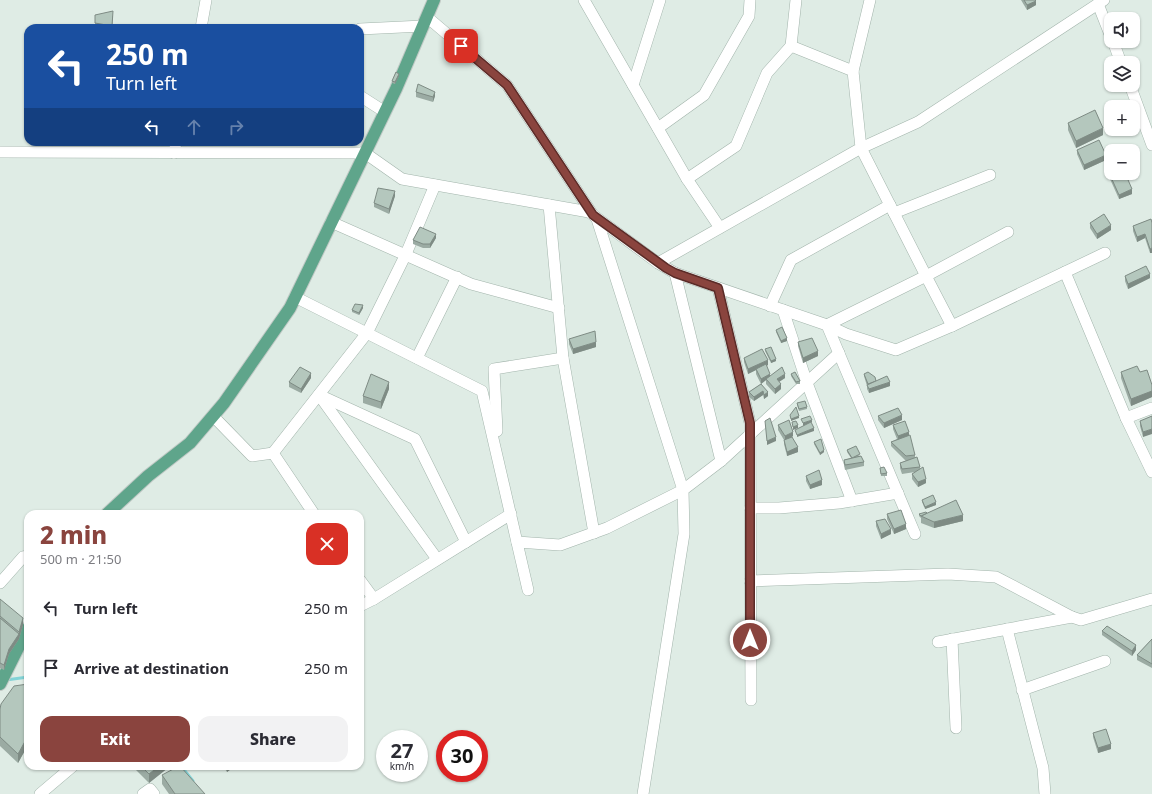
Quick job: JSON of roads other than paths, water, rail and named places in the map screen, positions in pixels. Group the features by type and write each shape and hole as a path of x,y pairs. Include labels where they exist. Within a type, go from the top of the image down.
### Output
{"main road":[{"path":"111,510 148,476 190,443 233,391 290,308 385,112 434,0"},
{"path":"0,684 24,636"}],"street":[{"path":"201,24 206,0"},
{"path":"584,0 687,179 720,228"},
{"path":"633,85 660,0"},
{"path":"658,128 704,95 749,16 750,0"},
{"path":"687,179 736,146 767,73 791,46 796,0"},
{"path":"870,0 853,71 861,148 952,326"},
{"path":"658,263 861,148 918,122 1101,2 1104,12"},
{"path":"364,28 425,21 507,85 595,217 683,490 684,534 643,794"},
{"path":"791,46 853,71"},
{"path":"1133,92 1152,145"},
{"path":"364,99 385,112"},
{"path":"243,153 246,146"},
{"path":"0,152 175,147 243,153 365,153 402,179 589,212 658,263 675,273 827,325 846,334 896,350 952,326 1105,253"},
{"path":"770,306 791,260 892,209 990,175"},
{"path":"213,416 252,456 273,454 367,333 405,254 435,185"},
{"path":"549,205 563,358 594,533"},
{"path":"332,222 471,284 558,308"},
{"path":"827,325 926,276 1008,232"},
{"path":"1065,272 1126,418 1152,472"},
{"path":"675,273 721,461"},
{"path":"417,358 457,277"},
{"path":"718,288 750,423 751,700"},
{"path":"295,297 482,391 528,590"},
{"path":"783,310 807,383 852,501"},
{"path":"827,325 915,534"},
{"path":"517,542 560,545 607,528 683,490 721,461 839,353"},
{"path":"498,457 494,369 563,358"},
{"path":"319,394 415,439 466,542"},
{"path":"319,394 437,559"},
{"path":"1126,418 1152,408"},
{"path":"273,454 311,510"},
{"path":"750,508 779,508 839,503 898,494"},
{"path":"364,604 511,514"},
{"path":"0,583 24,557"},
{"path":"750,581 948,574 996,578 1081,620 1152,599"},
{"path":"364,585 374,599"},
{"path":"938,642 1072,616"},
{"path":"1007,629 1043,768 1045,794"},
{"path":"952,639 956,728"},
{"path":"1022,690 1105,661"},
{"path":"40,794 68,770"},
{"path":"143,794 150,789 154,794"}],"waterway":[{"path":"6,680 24,678"},
{"path":"184,770 193,781"}]}
